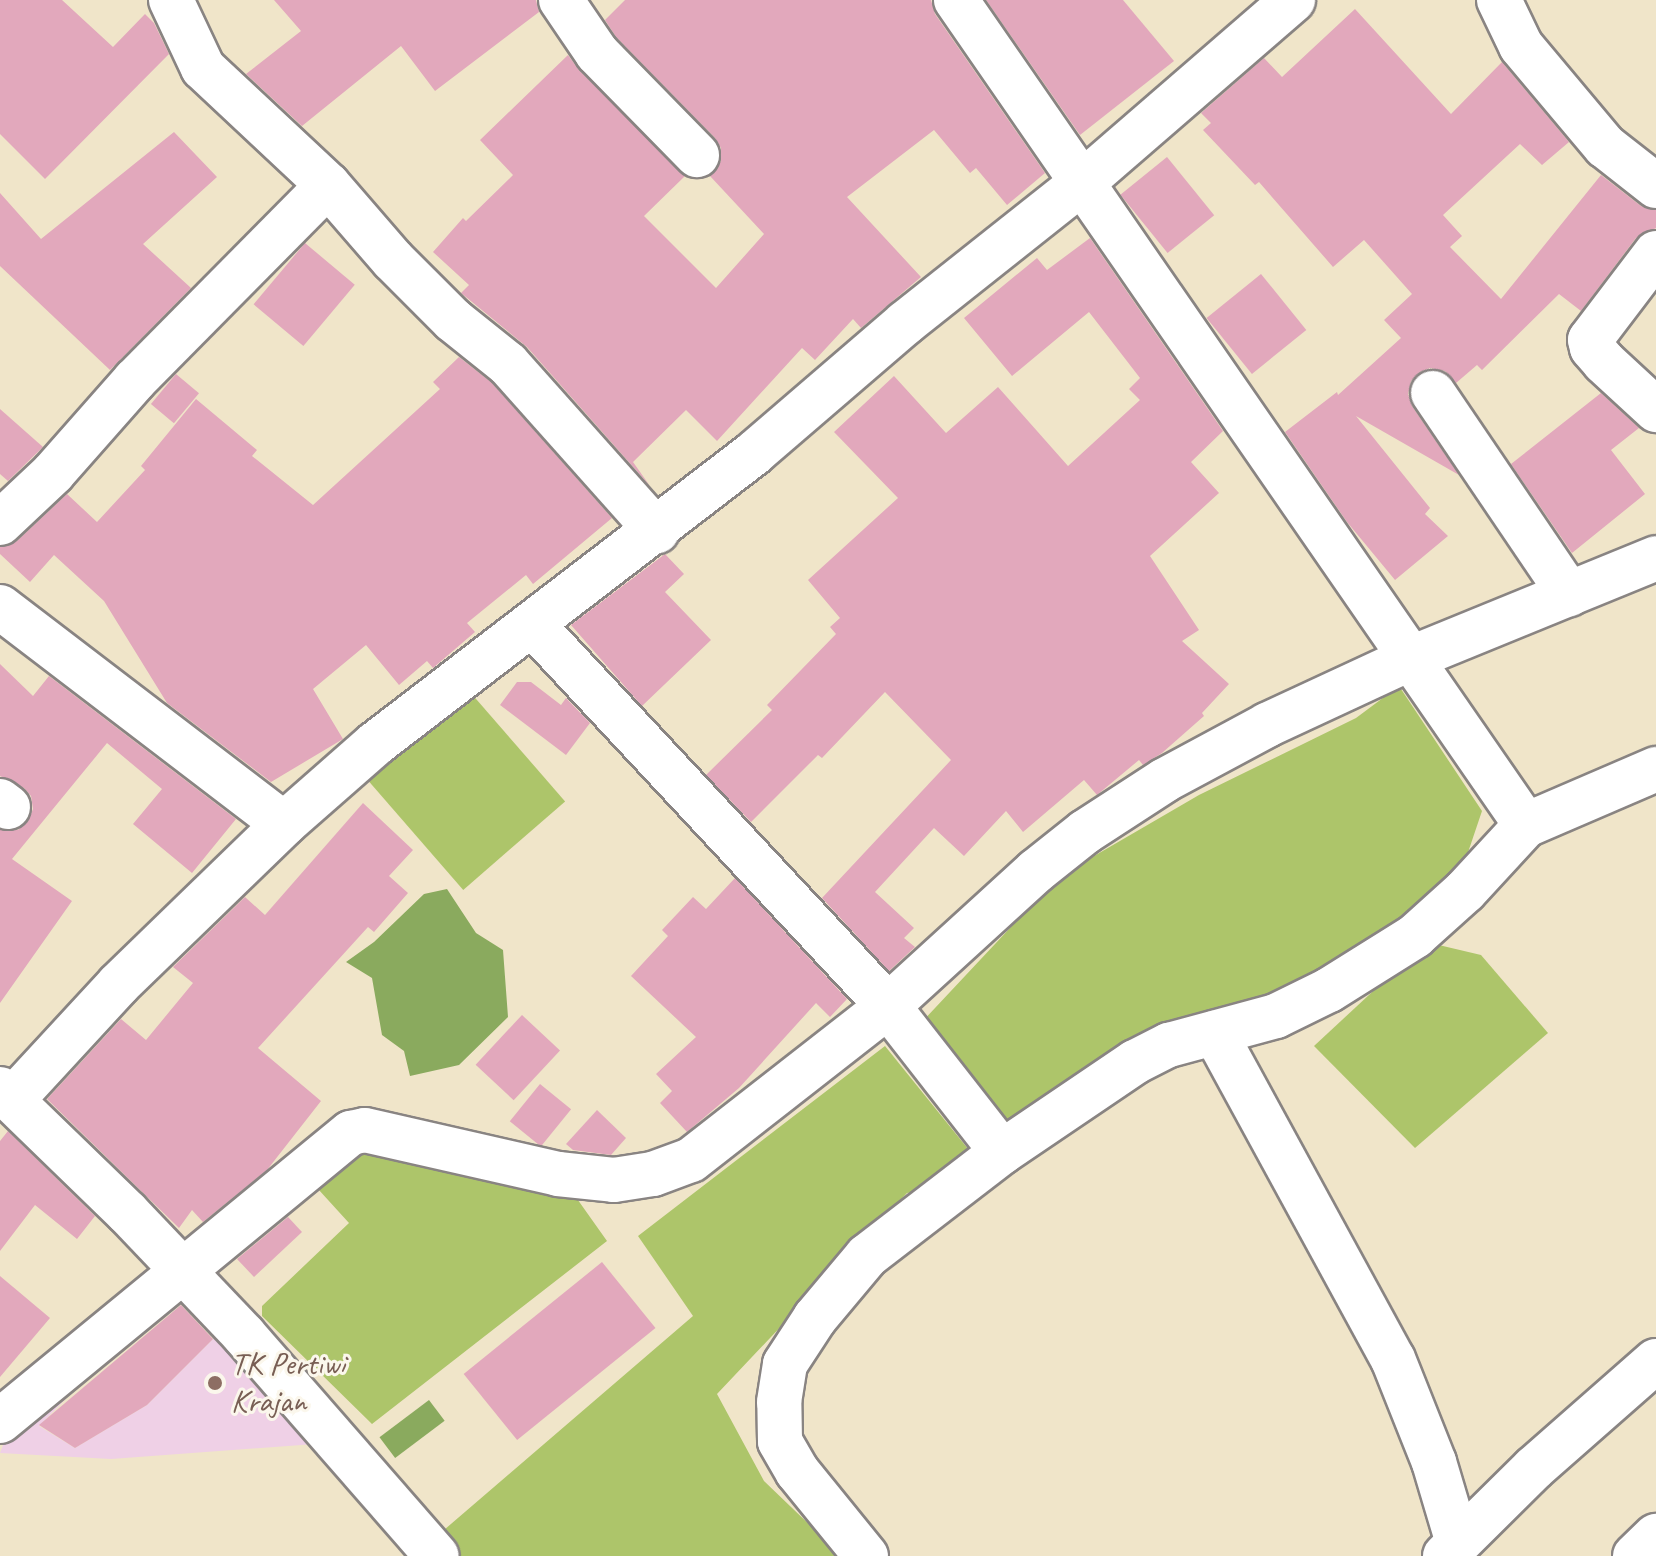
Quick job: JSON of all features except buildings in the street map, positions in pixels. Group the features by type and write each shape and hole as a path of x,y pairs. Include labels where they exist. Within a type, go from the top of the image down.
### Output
{"street":[{"path":"171,0 203,68 328,185 393,260 453,320 508,364 657,531"},
{"path":"561,0 597,53 697,155"},
{"path":"956,0 1526,825"},
{"path":"437,1556 244,1335 6,1094 284,824 375,744 657,531 754,453 905,323 1083,182 1293,0"},
{"path":"1499,0 1521,46 1605,146 1656,186"},
{"path":"0,523 53,473 135,380 328,185"},
{"path":"1656,253 1590,340 1592,348 1604,362 1656,410"},
{"path":"1433,393 1569,594"},
{"path":"0,1421 185,1273 351,1133 365,1130 558,1174 614,1180 653,1174 691,1160 888,1006 1036,871 1085,832 1165,780 1255,732 1409,659 1656,558"},
{"path":"0,607 284,824"},
{"path":"532,624 888,1006 1002,1152"},
{"path":"866,1556 797,1471 780,1441 779,1402 785,1364 815,1318 867,1256 1002,1152 1135,1062 1169,1045 1276,1016 1329,990 1415,936 1465,891 1526,825 1656,769"},
{"path":"1215,1033 1393,1359 1434,1462 1452,1550"},
{"path":"1452,1550 1534,1468 1656,1361"},
{"path":"1635,1556 1656,1536"}],"shaded area":[{"name":"TK Pertiwi Krajan","path":"173,1284 315,1444 111,1459 0,1453 5,1440","holes":["172,1291 216,1336 147,1405 75,1448 39,1426"]}],"green space":[{"path":"1399,686 1482,811 1458,882 1351,959 1019,1136 920,1024 1058,877 1199,795 1356,718"},
{"path":"470,692 565,801 463,890 368,781"},
{"path":"447,889 476,933 503,950 508,1017 459,1065 410,1076 404,1051 382,1035 372,978 346,962 374,942 424,894"},
{"path":"1426,942 1481,955 1548,1033 1415,1148 1314,1046"},
{"path":"885,1046 985,1170 958,1187 907,1193 717,1394 764,1481 842,1556 457,1556 437,1536 693,1316 638,1236"},
{"path":"361,1140 568,1186 607,1241 372,1424 262,1316 262,1306 349,1223 308,1178"},
{"path":"429,1400 445,1421 395,1458 379,1437"}],"place":[{"name":"TK Pertiwi Krajan","path":"215,1383"}]}
